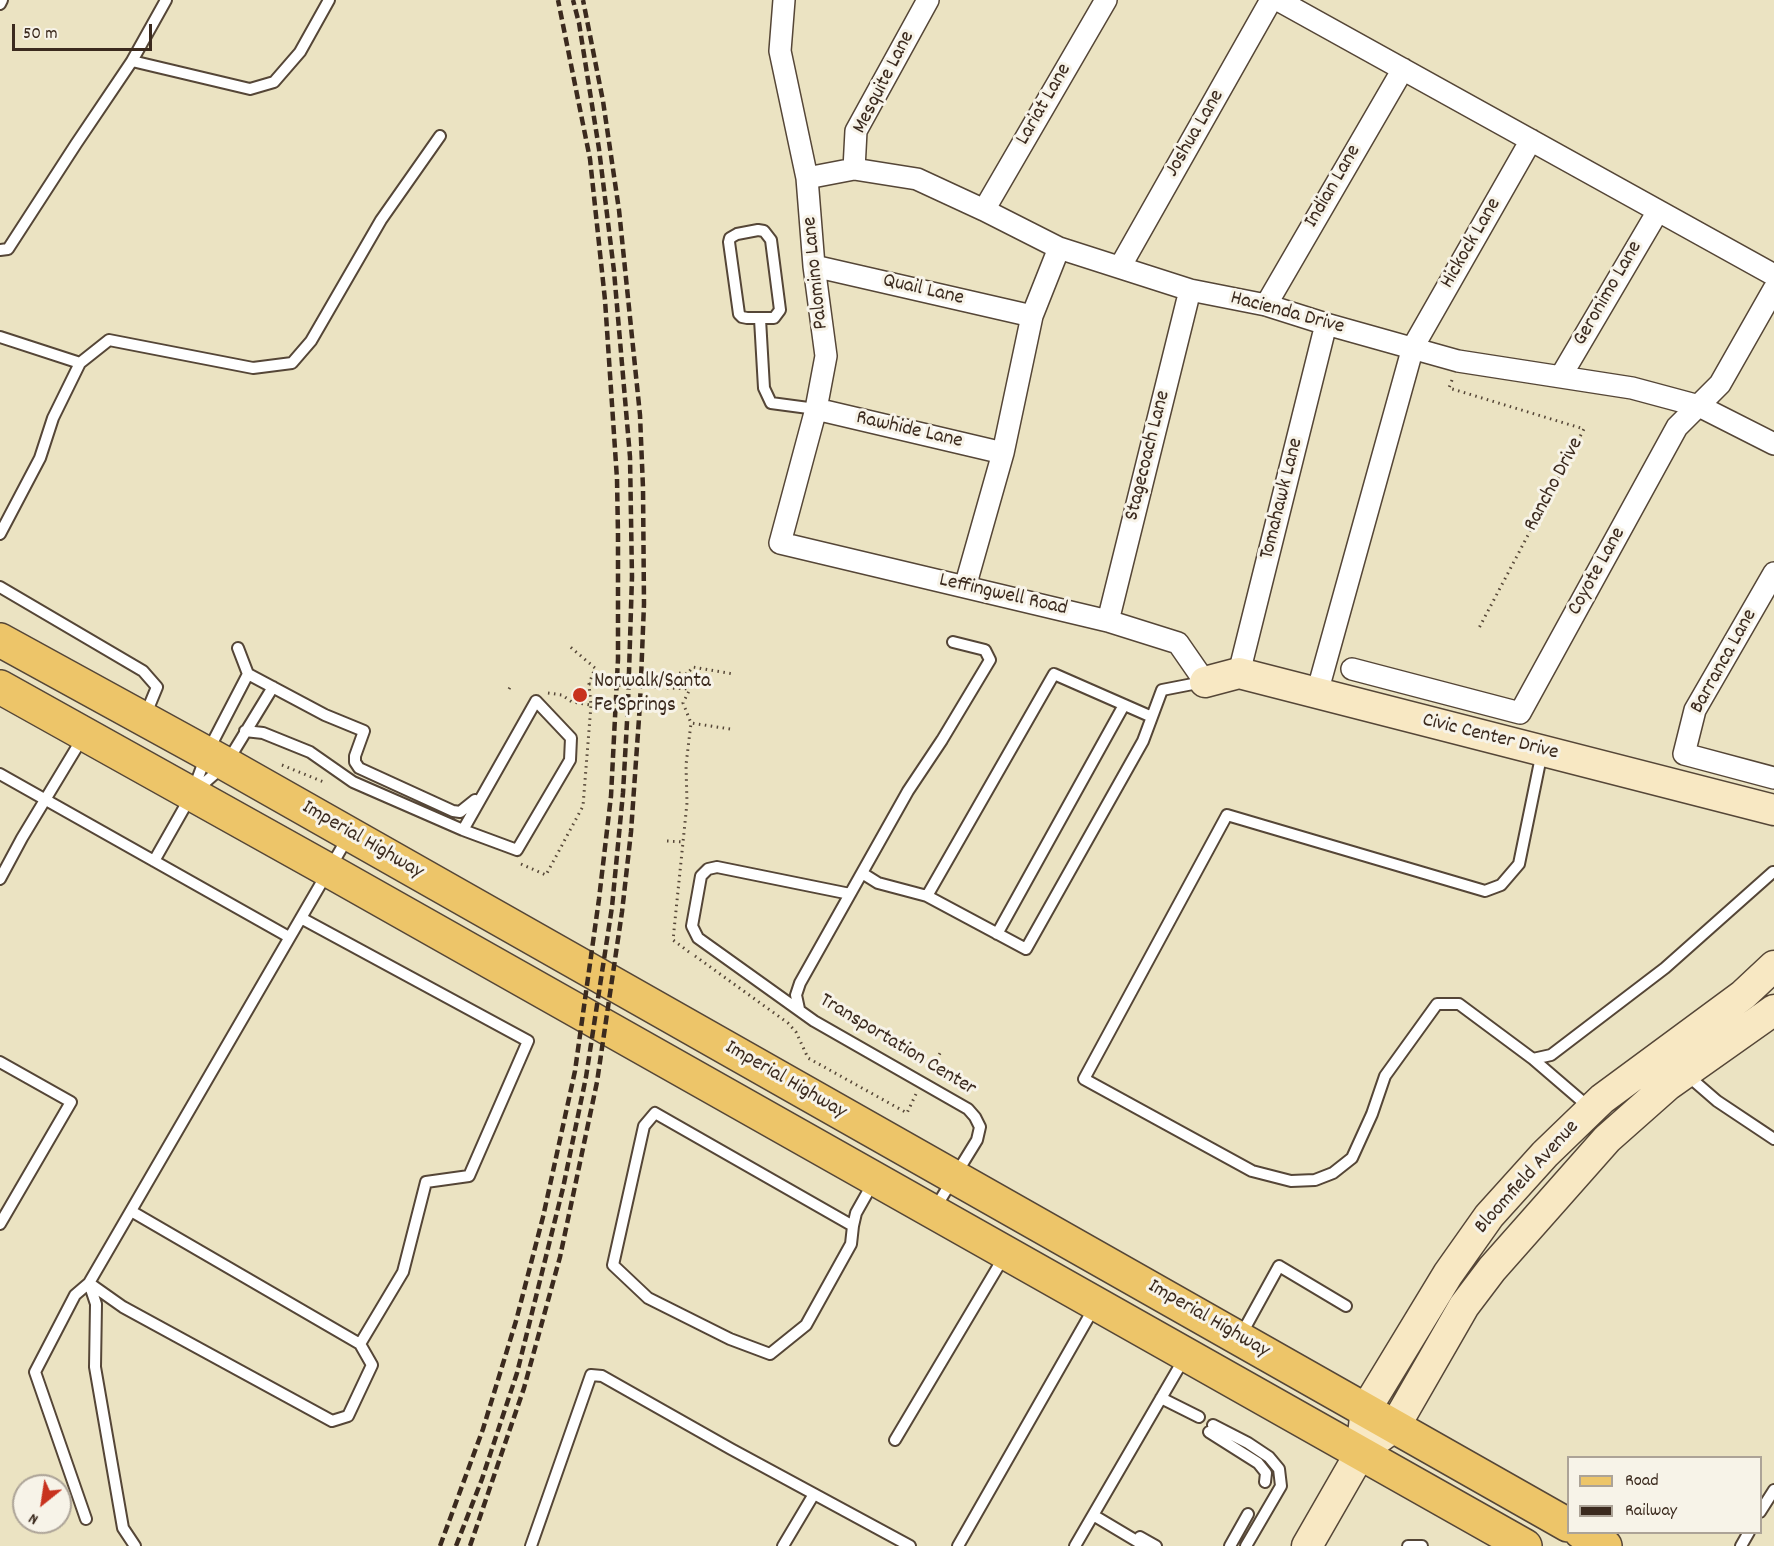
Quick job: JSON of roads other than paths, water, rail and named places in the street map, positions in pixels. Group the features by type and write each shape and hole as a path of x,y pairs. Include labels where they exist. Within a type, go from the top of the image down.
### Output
{"main road":[{"name":"Imperial Highway","path":"0,640 349,834 1567,1524"},
{"name":"Civic Center Drive","path":"1205,682 1239,673 1774,810"},
{"name":"Imperial Highway","path":"0,687 1525,1544"},
{"name":"Bloomfield Avenue","path":"1361,1452 1366,1409 1448,1274 1489,1216 1545,1154 1592,1109 1669,1048 1743,995 1774,966"},
{"name":"Bloomfield Avenue","path":"1307,1546 1361,1452 1395,1426 1464,1306 1492,1269 1607,1139 1668,1085 1774,1010"},
{"path":"1669,1048 1685,1073"},
{"path":"1492,1269 1505,1225 1591,1132 1592,1109"},
{"path":"1583,1534 1605,1546"}],"street":[{"name":"Palomino Lane","path":"780,543 816,409 826,356 814,266 807,178 780,51 784,0"},
{"name":"Mesquite Lane","path":"854,169 856,131 928,0"},
{"name":"Lariat Lane","path":"984,210 1106,0"},
{"name":"Joshua Lane","path":"1120,267 1271,0"},
{"path":"1278,0 1774,275"},
{"name":"Indian Lane","path":"1266,305 1403,69"},
{"name":"Hickock Lane","path":"1413,347 1532,140"},
{"name":"Hacienda Drive","path":"807,178 854,169 917,180 984,210 1059,248 1190,290 1266,305 1458,361 1632,388 1699,406 1774,444"},
{"name":"Geronimo Lane","path":"1561,376 1658,211"},
{"path":"965,587 1003,453 1032,316 1059,248"},
{"name":"Quail Lane","path":"814,266 1032,316"},
{"name":"Coyote Lane","path":"1352,669 1520,713 1677,427 1720,384 1774,289"},
{"name":"Stagecoach Lane","path":"1108,621 1190,290"},
{"name":"Tomahawk Lane","path":"1239,673 1326,324"},
{"path":"1317,693 1413,347"},
{"name":"Rawhide Lane","path":"816,409 1003,453"},
{"name":"Leffingwell Road","path":"780,543 1108,621 1178,643 1205,682"},
{"name":"Barranca Lane","path":"1774,573 1695,710 1684,754 1774,778"}],"lane":[{"path":"0,250 8,249 132,62 166,0"},
{"path":"132,62 250,89 274,82 300,51 329,0"},
{"path":"0,534 40,458 53,418 80,363 109,340 252,368 292,363 311,341 381,220 440,136"},
{"path":"764,231 771,240 780,310 774,318 760,319 742,317 739,314 729,242 730,238 737,234 764,231"},
{"path":"760,319 764,388 771,403 816,409"},
{"path":"0,337 80,363"},
{"path":"0,587 143,671 157,687 144,719"},
{"path":"850,894 908,791 990,660 985,650 953,642"},
{"path":"238,648 248,674 325,715 364,731 355,756 355,762 359,768 460,812 484,792"},
{"path":"192,794 216,759 248,674"},
{"path":"927,896 1054,674 1152,717"},
{"path":"862,873 878,883 927,896 1026,950 1143,741 1162,690 1205,682"},
{"path":"154,861 192,794 216,759 245,731 273,687"},
{"path":"245,731 263,733 310,752 353,782 463,830 517,850 570,760 571,738 536,701 463,830"},
{"path":"997,934 1124,705"},
{"path":"0,879 84,734"},
{"path":"1542,752 1519,864 1501,885 1485,891 1227,815 1084,1079 1252,1171 1273,1178 1315,1180 1333,1173 1352,1158 1372,1114 1385,1076 1437,1004 1460,1004 1533,1059 1592,1109"},
{"path":"0,774 289,937"},
{"path":"86,1519 35,1372 75,1295 89,1283 349,834"},
{"name":"Transportation Center","path":"799,1009 796,1002 797,989 850,894 717,867 708,869 701,876 692,926 698,939 814,1021 968,1109 978,1121 977,1140 934,1211"},
{"path":"1533,1059 1551,1055 1665,968 1773,872"},
{"path":"301,918 528,1041 470,1176 426,1182 403,1272 360,1344"},
{"path":"0,1062 71,1102 0,1224"},
{"path":"1685,1073 1717,1101 1774,1139"},
{"path":"853,1226 655,1113 644,1126 613,1265 648,1298 730,1339 770,1354 806,1325 852,1244 856,1213 876,1178"},
{"path":"89,1283 123,1307 332,1421 348,1416 372,1365 360,1344 131,1211"},
{"path":"895,1440 1006,1252"},
{"path":"1239,1338 1279,1266 1346,1306"},
{"path":"89,1283 96,1304 95,1367 123,1528 135,1546"},
{"path":"958,1546 1096,1303"},
{"path":"1075,1546 1186,1354"},
{"path":"531,1546 591,1375 603,1376 910,1546"},
{"path":"1161,1398 1181,1408 1198,1421"},
{"path":"1246,1546 1281,1486 1280,1469 1269,1457 1211,1428 1258,1463 1266,1473 1265,1482"},
{"path":"783,1546 814,1494"},
{"path":"1762,1511 1772,1496"},
{"path":"1230,1546 1248,1514"},
{"path":"1093,1515 1145,1546"},
{"path":"1118,1529 1134,1533 1156,1546"},
{"path":"1408,1546 1422,1546"}],"railway":[{"path":"440,1546 483,1429 516,1321 543,1217 575,1071 611,796 618,659 617,479 605,300 590,159 558,0"},
{"path":"456,1546 482,1479 517,1373 563,1188 586,1077 612,907 623,793 632,577 630,457 614,271 599,149 579,23 573,0"},
{"path":"470,1546 524,1388 560,1257 597,1082 622,912 631,832 644,604 640,415 619,210 603,101 583,0"}],"place":[{"name":"Norwalk/Santa Fe Springs","path":"580,695"}]}
